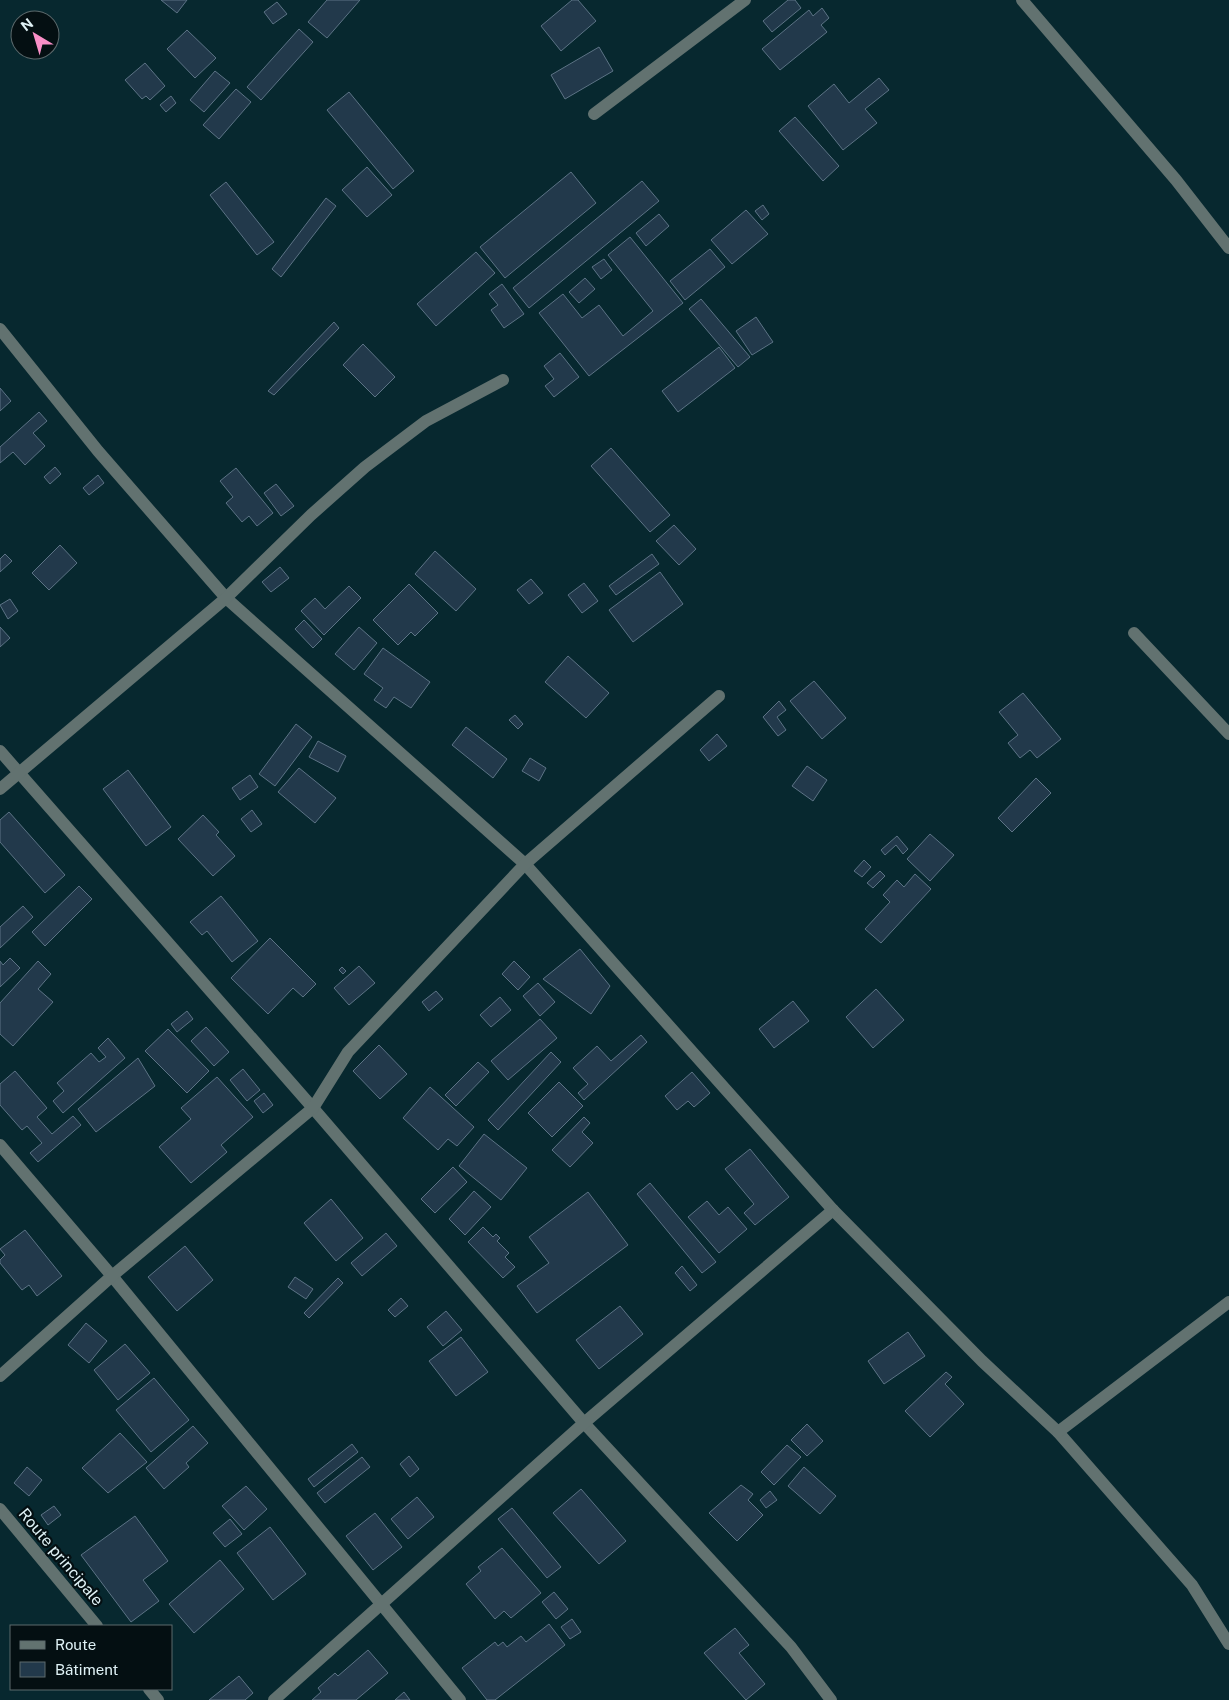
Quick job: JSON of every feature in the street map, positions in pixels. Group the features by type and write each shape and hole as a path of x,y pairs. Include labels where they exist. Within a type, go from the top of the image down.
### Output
{"street":[{"path":"594,114 745,0"},
{"path":"1022,0 1176,180 1229,248"},
{"path":"0,329 98,451 226,598 525,864 833,1210 982,1360 1058,1432 1192,1585 1229,1644"},
{"path":"0,789 226,598 365,467 426,421 503,380"},
{"path":"1134,633 1229,734"},
{"path":"0,1376 112,1276 313,1108 348,1052 525,864 719,696"},
{"path":"0,750 313,1108 584,1423 791,1647 831,1700"},
{"path":"0,1145 112,1276 460,1700"},
{"path":"274,1700 584,1423 833,1210"},
{"path":"1058,1432 1229,1302"},
{"name":"Route principale","path":"0,1509 96,1625"},
{"path":"150,1690 158,1700"}],"building":[{"path":"161,0 187,0 177,13"},
{"path":"327,0 360,0 327,38 308,22"},
{"path":"572,0 578,0 596,21 561,51 541,26"},
{"path":"788,0 795,0 801,8 772,32 763,21"},
{"path":"277,2 287,14 273,24 264,12"},
{"path":"822,8 829,18 821,25 827,32 780,70 762,49 809,10 813,16"},
{"path":"299,29 313,42 261,100 247,87"},
{"path":"187,30 216,58 195,78 167,49"},
{"path":"599,47 613,71 565,99 551,75"},
{"path":"145,63 165,86 150,100 146,96 142,99 125,80"},
{"path":"215,71 230,83 204,112 190,100"},
{"path":"879,78 889,90 865,109 877,123 843,150 808,106 834,84 849,103"},
{"path":"236,89 251,102 219,139 203,125"},
{"path":"349,92 414,171 393,189 327,110"},
{"path":"171,96 176,103 166,112 160,105"},
{"path":"795,117 839,166 823,181 779,131"},
{"path":"367,167 392,195 367,217 342,190"},
{"path":"571,172 596,203 505,278 480,247"},
{"path":"642,181 659,201 529,308 513,288"},
{"path":"226,182 274,242 257,255 210,195"},
{"path":"326,198 336,206 281,277 272,269"},
{"path":"763,205 769,214 762,220 755,211"},
{"path":"746,210 768,234 732,264 711,240"},
{"path":"659,214 669,226 646,246 636,233"},
{"path":"630,237 683,303 589,376 539,313 563,294 582,318 599,305 623,336 653,311 608,255"},
{"path":"710,249 725,267 685,300 670,281"},
{"path":"476,252 495,273 436,326 417,304"},
{"path":"604,259 612,270 601,279 592,267"},
{"path":"585,278 595,289 579,303 569,292"},
{"path":"502,284 524,314 504,328 491,310 498,305 489,294"},
{"path":"701,299 750,357 738,367 689,309"},
{"path":"756,317 773,342 752,355 736,331"},
{"path":"334,322 339,328 274,395 268,391"},
{"path":"363,344 395,377 375,397 343,365"},
{"path":"719,347 735,368 678,412 662,391"},
{"path":"560,353 579,377 554,397 545,386 554,379 544,366"},
{"path":"0,388 11,401 0,411"},
{"path":"39,412 47,421 33,433 45,446 25,465 13,452 0,463 0,447"},
{"path":"611,448 670,515 650,532 591,466"},
{"path":"55,467 61,474 50,484 44,477"},
{"path":"236,468 273,513 257,526 249,516 242,522 226,503 233,497 220,481"},
{"path":"98,475 104,483 89,495 83,488"},
{"path":"276,484 294,506 281,516 264,493"},
{"path":"674,525 696,549 679,565 656,541"},
{"path":"60,545 77,563 49,590 32,573"},
{"path":"435,551 476,589 456,611 415,574"},
{"path":"5,554 12,561 0,572 0,559"},
{"path":"652,554 659,564 616,595 609,586"},
{"path":"280,567 289,578 271,592 262,582"},
{"path":"660,572 683,604 633,642 609,610"},
{"path":"531,579 543,593 529,604 517,590"},
{"path":"584,583 598,601 582,613 568,595"},
{"path":"409,584 438,613 415,636 411,632 398,645 373,620"},
{"path":"349,586 361,598 324,635 301,611 315,598 325,609"},
{"path":"10,599 18,611 8,619 0,605"},
{"path":"304,620 322,639 313,648 295,629"},
{"path":"0,627 10,638 0,647"},
{"path":"359,627 377,643 354,670 335,654"},
{"path":"383,648 430,682 411,708 394,697 386,708 374,700 383,688 364,674"},
{"path":"568,656 609,693 586,718 545,682"},
{"path":"814,681 846,718 822,739 790,701"},
{"path":"1023,693 1061,739 1037,758 1030,750 1020,758 1008,743 1018,735 999,712"},
{"path":"779,701 786,710 777,717 786,730 778,736 763,717"},
{"path":"515,715 523,724 518,729 509,720"},
{"path":"296,724 312,737 275,786 259,774"},
{"path":"466,727 507,759 493,778 452,745"},
{"path":"717,734 727,746 709,761 700,750"},
{"path":"318,741 346,756 338,772 309,757"},
{"path":"530,758 546,768 539,781 522,771"},
{"path":"807,766 827,780 813,801 792,786"},
{"path":"299,768 336,798 315,823 278,792"},
{"path":"128,770 171,827 146,846 103,789"},
{"path":"250,775 258,787 240,800 232,788"},
{"path":"1036,778 1051,793 1012,832 998,818"},
{"path":"252,810 262,824 251,832 241,819"},
{"path":"9,812 65,875 45,893 0,842 0,820"},
{"path":"203,815 219,832 216,835 235,856 213,876 178,839"},
{"path":"930,834 954,855 930,881 907,859"},
{"path":"897,836 908,849 903,854 896,845 885,855 881,850"},
{"path":"864,860 871,867 862,877 854,871"},
{"path":"880,871 885,876 873,888 867,883"},
{"path":"915,874 931,889 881,943 865,929 890,902 883,895 897,880 904,887"},
{"path":"79,886 92,899 45,946 32,932"},
{"path":"221,896 258,941 232,962 207,931 202,935 190,922"},
{"path":"23,906 33,917 0,948 0,927"},
{"path":"270,938 316,984 303,997 293,988 268,1014 231,978"},
{"path":"580,949 610,986 591,1014 543,979"},
{"path":"10,958 20,968 0,987 0,961 3,965"},
{"path":"38,961 51,974 38,989 53,1002 13,1046 0,1034 0,1003"},
{"path":"514,961 530,977 518,990 502,974"},
{"path":"359,966 375,983 349,1005 334,988"},
{"path":"342,967 346,971 343,974 339,970"},
{"path":"538,983 555,1002 540,1016 523,996"},
{"path":"876,989 904,1020 873,1048 846,1017"},
{"path":"436,991 443,999 429,1011 422,1002"},
{"path":"500,997 511,1010 491,1027 480,1015"},
{"path":"793,1001 809,1021 774,1048 759,1029"},
{"path":"187,1011 193,1019 177,1032 171,1024"},
{"path":"540,1019 557,1038 508,1080 491,1061"},
{"path":"206,1027 229,1052 214,1066 191,1041"},
{"path":"168,1029 209,1071 187,1093 145,1051"},
{"path":"641,1035 647,1042 584,1100 578,1093 588,1084 573,1068 597,1046 611,1061"},
{"path":"108,1038 125,1058 63,1113 53,1101 64,1091 57,1083 91,1053 99,1062 106,1057 98,1048"},
{"path":"379,1045 407,1074 380,1099 353,1071"},
{"path":"551,1052 561,1062 498,1130 488,1120"},
{"path":"138,1058 155,1086 96,1132 78,1109"},
{"path":"478,1062 489,1072 456,1106 445,1095"},
{"path":"243,1069 260,1090 247,1101 230,1080"},
{"path":"15,1071 47,1108 37,1117 52,1134 73,1116 81,1125 38,1162 30,1153 42,1143 27,1126 22,1130 0,1105 0,1084"},
{"path":"692,1072 710,1093 694,1107 688,1101 677,1110 665,1096"},
{"path":"217,1077 253,1117 221,1145 227,1152 191,1183 159,1147 191,1119 181,1108"},
{"path":"559,1082 583,1106 552,1137 528,1113"},
{"path":"430,1087 474,1127 457,1146 448,1139 438,1150 403,1118"},
{"path":"264,1093 273,1105 263,1113 254,1101"},
{"path":"584,1117 590,1123 582,1132 593,1143 570,1167 552,1150"},
{"path":"484,1134 527,1168 501,1200 459,1166"},
{"path":"750,1149 789,1197 755,1225 744,1213 754,1204 725,1169"},
{"path":"453,1167 467,1182 435,1213 421,1199"},
{"path":"650,1183 716,1262 702,1273 637,1194"},
{"path":"474,1191 491,1207 465,1235 449,1219"},
{"path":"588,1192 628,1245 537,1313 517,1286 549,1263 529,1237"},
{"path":"331,1199 363,1238 336,1261 304,1223"},
{"path":"707,1201 719,1215 728,1207 747,1229 719,1253 688,1217"},
{"path":"483,1227 493,1237 496,1234 500,1238 497,1241 509,1253 505,1257 515,1267 503,1278 468,1242"},
{"path":"25,1230 62,1276 37,1296 29,1285 22,1290 0,1263 0,1260 5,1255 0,1249"},
{"path":"386,1233 397,1246 362,1276 351,1263"},
{"path":"185,1246 213,1280 177,1311 148,1277"},
{"path":"682,1266 697,1285 690,1291 675,1273"},
{"path":"295,1277 313,1289 306,1299 288,1287"},
{"path":"338,1278 343,1283 309,1318 304,1313"},
{"path":"401,1298 408,1306 395,1317 388,1310"},
{"path":"620,1306 643,1334 599,1369 576,1340"},
{"path":"446,1311 462,1330 443,1346 427,1327"},
{"path":"86,1323 107,1341 89,1363 68,1345"},
{"path":"908,1332 925,1356 884,1384 868,1361"},
{"path":"461,1337 488,1372 456,1396 429,1361"},
{"path":"125,1344 150,1373 118,1400 94,1370"},
{"path":"946,1372 952,1377 945,1384 964,1404 930,1437 905,1411"},
{"path":"154,1378 189,1420 151,1452 116,1410"},
{"path":"807,1424 823,1441 807,1456 791,1440"},
{"path":"193,1426 208,1443 186,1463 189,1467 164,1489 146,1468"},
{"path":"120,1433 147,1462 108,1493 82,1468"},
{"path":"352,1444 358,1452 314,1487 308,1479"},
{"path":"787,1445 801,1457 774,1485 761,1472"},
{"path":"409,1456 419,1469 410,1477 400,1464"},
{"path":"362,1457 370,1467 325,1503 317,1493"},
{"path":"27,1467 42,1480 29,1496 14,1483"},
{"path":"804,1467 836,1496 820,1514 788,1486"},
{"path":"741,1485 753,1494 748,1500 763,1515 737,1541 709,1513"},
{"path":"246,1486 267,1509 244,1530 222,1506"},
{"path":"581,1489 626,1541 599,1564 553,1513"},
{"path":"770,1491 777,1500 766,1508 760,1500"},
{"path":"417,1497 434,1517 408,1539 391,1519"},
{"path":"54,1506 61,1515 48,1525 41,1515"},
{"path":"512,1508 561,1567 547,1578 498,1519"},
{"path":"375,1513 402,1547 373,1570 346,1536"},
{"path":"135,1516 168,1561 143,1580 159,1601 131,1622 81,1555"},
{"path":"230,1519 242,1534 225,1547 213,1533"},
{"path":"270,1527 306,1574 273,1600 237,1553"},
{"path":"502,1548 541,1593 511,1618 504,1611 495,1619 466,1584 481,1571 478,1567"},
{"path":"220,1560 244,1589 194,1633 169,1604"},
{"path":"554,1592 568,1609 556,1619 542,1602"},
{"path":"572,1619 581,1632 570,1639 561,1627"},
{"path":"549,1624 565,1645 495,1700 487,1700 462,1668 495,1642 498,1646 503,1642 507,1647 521,1636 526,1642"},
{"path":"735,1628 749,1645 739,1653 765,1684 746,1700 704,1653"},
{"path":"368,1650 388,1673 356,1700 312,1700 321,1692 318,1688 335,1673 338,1676"},
{"path":"239,1676 253,1693 245,1700 209,1700"},
{"path":"404,1692 410,1700 395,1700"}]}
